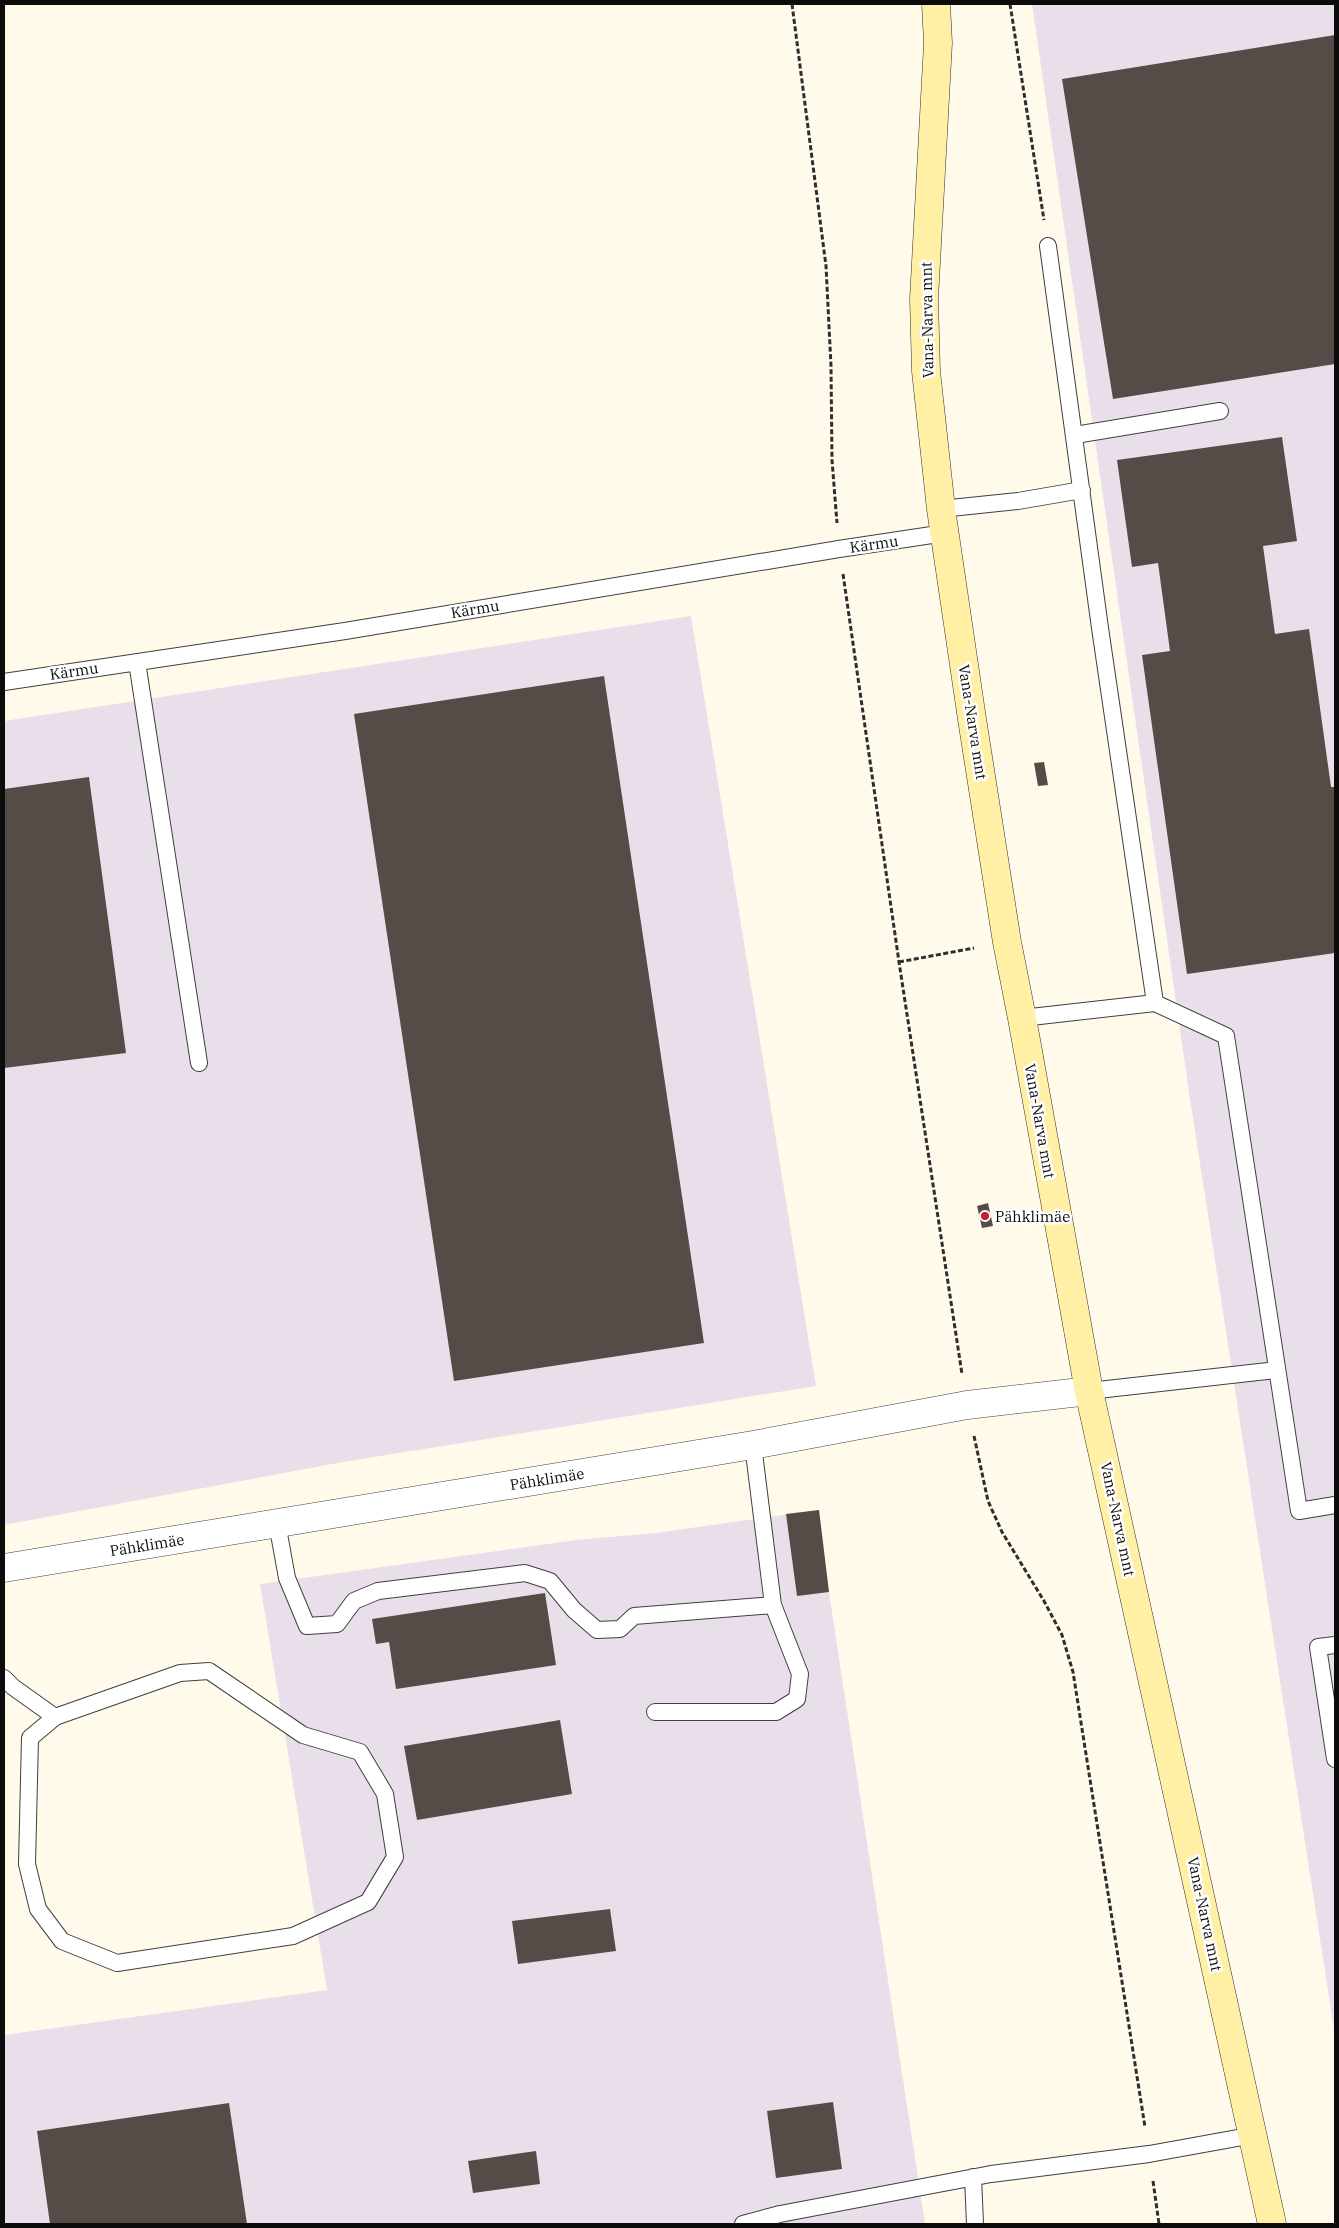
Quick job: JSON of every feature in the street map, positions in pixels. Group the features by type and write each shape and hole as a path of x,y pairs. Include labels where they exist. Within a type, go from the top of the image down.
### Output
{"main road":[{"name":"Vana-Narva mnt","path":"936,4 938,43 924,300 926,371 943,521 1006,942 1022,1018 1090,1391 1272,2224"}],"street":[{"name":"Pähklimäe","path":"4,1568 753,1445 967,1405 1090,1391"}],"lane":[{"path":"1048,246 1101,638 1155,1003"},
{"path":"1075,435 1220,411"},
{"name":"Kärmu","path":"4,682 345,631 839,549 1018,501 1082,490"},
{"path":"136,662 199,1063"},
{"path":"1022,1018 1155,1003 1226,1036 1299,1511 1335,1505"},
{"path":"1090,1391 1277,1370"},
{"path":"655,1712 776,1712 797,1699 800,1674 773,1605 753,1445"},
{"path":"277,1523 287,1578 307,1626 337,1624 354,1601 378,1591 525,1573 550,1581 574,1610 598,1630 620,1629 634,1616 773,1605"},
{"path":"1335,1645 1318,1647 1335,1759"},
{"path":"209,1671 303,1735 360,1752 385,1794 395,1857 368,1902 293,1936 117,1963 62,1940 38,1909 28,1864 30,1738 55,1717 180,1673 209,1671"},
{"path":"4,1678 13,1687 55,1717"},
{"path":"743,2224 780,2214 973,2177 1149,2154 1254,2135"},
{"path":"973,2177 975,2224"}],"path":[{"path":"792,4 826,266 831,366 832,460 839,549 899,962 967,1405 988,1501 1002,1532 1044,1601 1062,1635 1073,1672 1159,2224"},
{"path":"1010,4 1048,246"},
{"path":"899,962 983,946"}],"shaded area":[{"path":"1032,4 1335,4 1335,2036 1190,1099"},
{"path":"691,616 816,1386 343,1462 4,1525 4,721"},
{"path":"819,1510 829,1592 925,2224 4,2224 4,2035 327,1990 260,1584 576,1540 655,1533"}],"building":[{"path":"1335,35 1335,364 1113,399 1062,79"},
{"path":"1282,437 1297,541 1263,546 1275,634 1309,629 1331,787 1335,787 1335,953 1187,974 1142,655 1170,651 1158,563 1132,567 1117,460"},
{"path":"604,676 704,1343 454,1381 354,714"},
{"path":"1044,762 1048,785 1038,786 1034,763"},
{"path":"89,777 126,1053 4,1068 4,789"},
{"name":"Pähklimäe","path":"988,1203 993,1226 982,1228 977,1206"},
{"path":"819,1510 829,1592 797,1596 786,1514"},
{"path":"545,1593 556,1665 396,1689 389,1642 376,1644 372,1619"},
{"path":"560,1720 572,1794 417,1820 404,1746"},
{"path":"610,1909 616,1951 518,1964 512,1921"},
{"path":"833,2102 842,2169 776,2178 767,2111"},
{"path":"229,2103 247,2224 50,2224 37,2131"},
{"path":"536,2151 540,2184 473,2193 468,2161"}],"place":[{"name":"Pähklimäe","path":"985,1216"}]}
